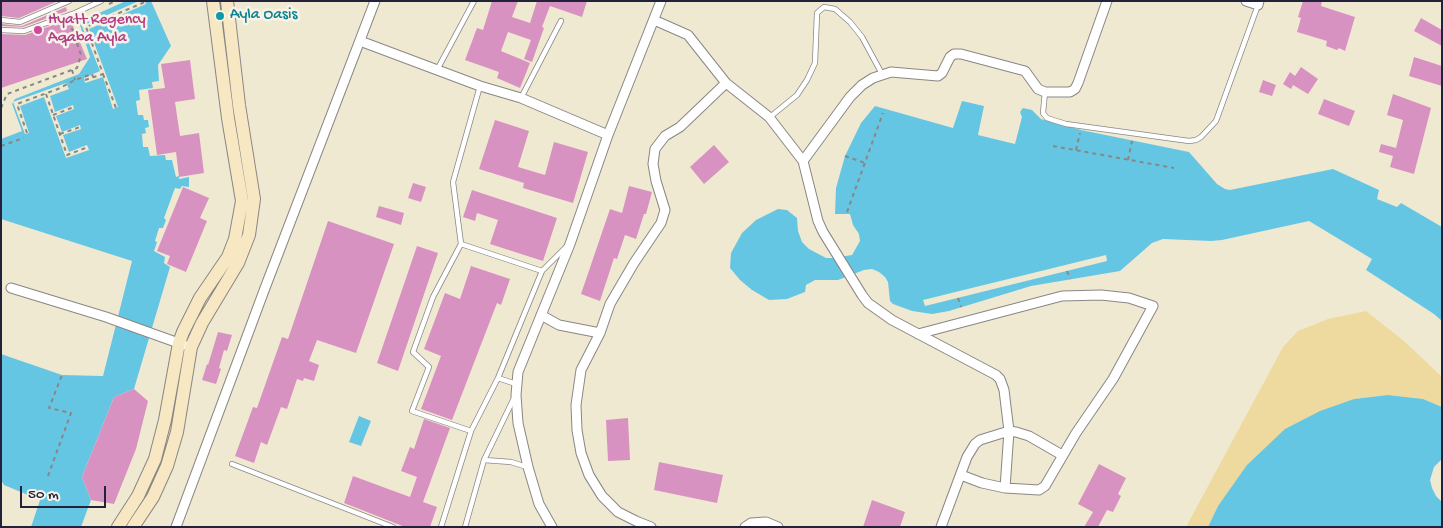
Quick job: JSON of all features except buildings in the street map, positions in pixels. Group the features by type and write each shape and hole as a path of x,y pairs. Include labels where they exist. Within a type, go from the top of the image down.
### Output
{"street":[{"path":"118,527 144,487 155,459 185,345 200,298 222,269 231,250 242,201 228,118 213,1"},
{"path":"133,527 153,497 167,466 177,432 185,345 202,323 227,284 249,235 254,199 237,96 227,1"},
{"path":"176,527 375,1"},
{"path":"552,527 539,504 528,468 518,422 516,384 518,372 570,244 608,134 661,1"},
{"path":"803,161 850,97 862,85 882,74 891,72 938,76 954,54 962,54 1025,71 1038,89 1045,92 1070,92 1075,89 1107,1"},
{"path":"1246,1 1258,3"},
{"path":"654,20 688,34 726,82 770,117 803,161 818,221 823,232 862,295 876,310 996,375 1002,383 1004,390 1009,431 1005,488"},
{"path":"216,25 230,24"},
{"path":"360,41 480,86 521,98 608,134"},
{"path":"651,527 618,512 602,496 589,475 581,453 577,430 576,405 581,370 600,333 610,304 634,263 661,223 665,210 652,164 655,150 665,136 680,127 726,82"},
{"path":"11,288 106,317 185,345"},
{"path":"918,334 991,313 1070,295 1101,295 1129,298 1153,306 1113,379 1042,488 1039,490 1005,488 982,483 961,475"},
{"path":"541,315 559,325 600,333"},
{"path":"941,527 967,457 975,444 980,440 1009,431 1024,434 1062,455"},
{"path":"744,527 751,523 766,522 778,527"}],"lane":[{"path":"1,20 20,22 69,1"},
{"path":"1,30 24,31 75,13 101,1"},
{"path":"438,70 474,1"},
{"path":"1045,92 1043,112 1047,118 1053,120 1066,124 1189,141 1196,140 1216,121 1258,3"},
{"path":"770,117 797,94 807,80 814,63 817,13 824,7 835,9 850,22 862,37 882,74"},
{"path":"521,98 561,21"},
{"path":"471,431 412,411 429,367 413,352 433,297 461,244 453,182 480,86"},
{"path":"461,244 542,271"},
{"path":"441,527 471,431 498,378 542,271 570,244"},
{"path":"498,378 516,384"},
{"path":"465,527 484,460 516,395"},
{"path":"484,460 511,462 528,468"},
{"path":"232,464 393,527"}],"path":[{"path":"116,108 86,27 145,2"},
{"path":"1,108 7,94 77,68 81,55 69,22"},
{"path":"72,70 75,80"},
{"path":"27,134 17,104 46,94 75,80 92,74 93,77"},
{"path":"85,80 103,74"},
{"path":"46,94 67,155 88,148"},
{"path":"53,115 74,108"},
{"path":"847,212 883,113"},
{"path":"60,134 80,127"},
{"path":"1076,150 1081,130"},
{"path":"1,146 24,138"},
{"path":"1128,160 1132,141"},
{"path":"1053,146 1174,168"},
{"path":"844,156 865,163"},
{"path":"1068,271 1070,279"},
{"path":"958,298 961,308"},
{"path":"48,476 71,413 49,408 62,375"}],"sand":[{"path":"1366,311 1404,341 1442,377 1442,407 1423,399 1388,395 1354,399 1218,506 1208,527 1186,527 1283,347 1298,331 1328,319"}],"water":[{"path":"80,1 151,1 171,46 158,65 159,81 152,82 153,88 139,90 140,100 136,101 138,115 143,115 144,120 148,120 149,127 145,128 146,133 142,134 143,147 148,147 150,156 165,155 166,160 172,160 176,177 179,176 179,179 189,177 189,187 175,188 164,218 166,220 163,228 159,228 154,251 165,257 164,263 170,267 134,389 114,397 82,477 91,500 81,527 31,527 40,500 4,485 1,480 1,354 62,375 103,376 132,261 1,219 1,139 22,131 12,104 15,99 79,74 90,57 79,22 88,19"},
{"path":"962,101 984,106 978,135 1015,144 1022,117 1020,112 1023,108 1032,110 1041,119 1081,130 1189,152 1217,184 1225,189 1230,190 1333,169 1379,190 1377,199 1397,207 1401,203 1442,227 1442,321 1366,270 1372,259 1309,221 1222,240 1163,239 1152,243 1120,271 1031,286 949,311 932,314 912,311 893,304 890,301 888,282 885,277 872,269 864,270 838,280 815,280 806,285 805,292 787,299 769,300 752,290 730,268 731,253 742,233 756,220 778,209 787,210 797,218 798,231 802,242 809,249 826,258 852,255 860,241 859,234 853,225 850,214 835,214 836,188 845,156 861,123 875,106 953,128"},
{"path":"1388,395 1423,399 1442,407 1442,459 1434,467 1430,480 1436,496 1442,502 1442,527 1208,527 1218,506 1247,465 1285,429 1320,411 1354,399"},
{"path":"359,416 371,421 361,446 349,442"}],"pier":[{"path":"78,1 126,1 79,22 78,20 85,17"},
{"path":"139,1 145,1 146,4 89,29 118,107 113,109 103,77 85,83 84,78 100,71 82,26"},
{"path":"66,83 69,89 50,96 55,112 73,105 74,109 56,116 62,132 80,125 81,129 63,135 69,152 87,145 89,150 66,158 44,97 20,106 29,133 25,134 13,102"},
{"path":"1106,255 1107,261 925,306 923,300"}],"place":[{"name":"Ayla Oasis","path":"220,16"},
{"name":"Hyatt Regency Aqaba Ayla","path":"38,30"}]}
